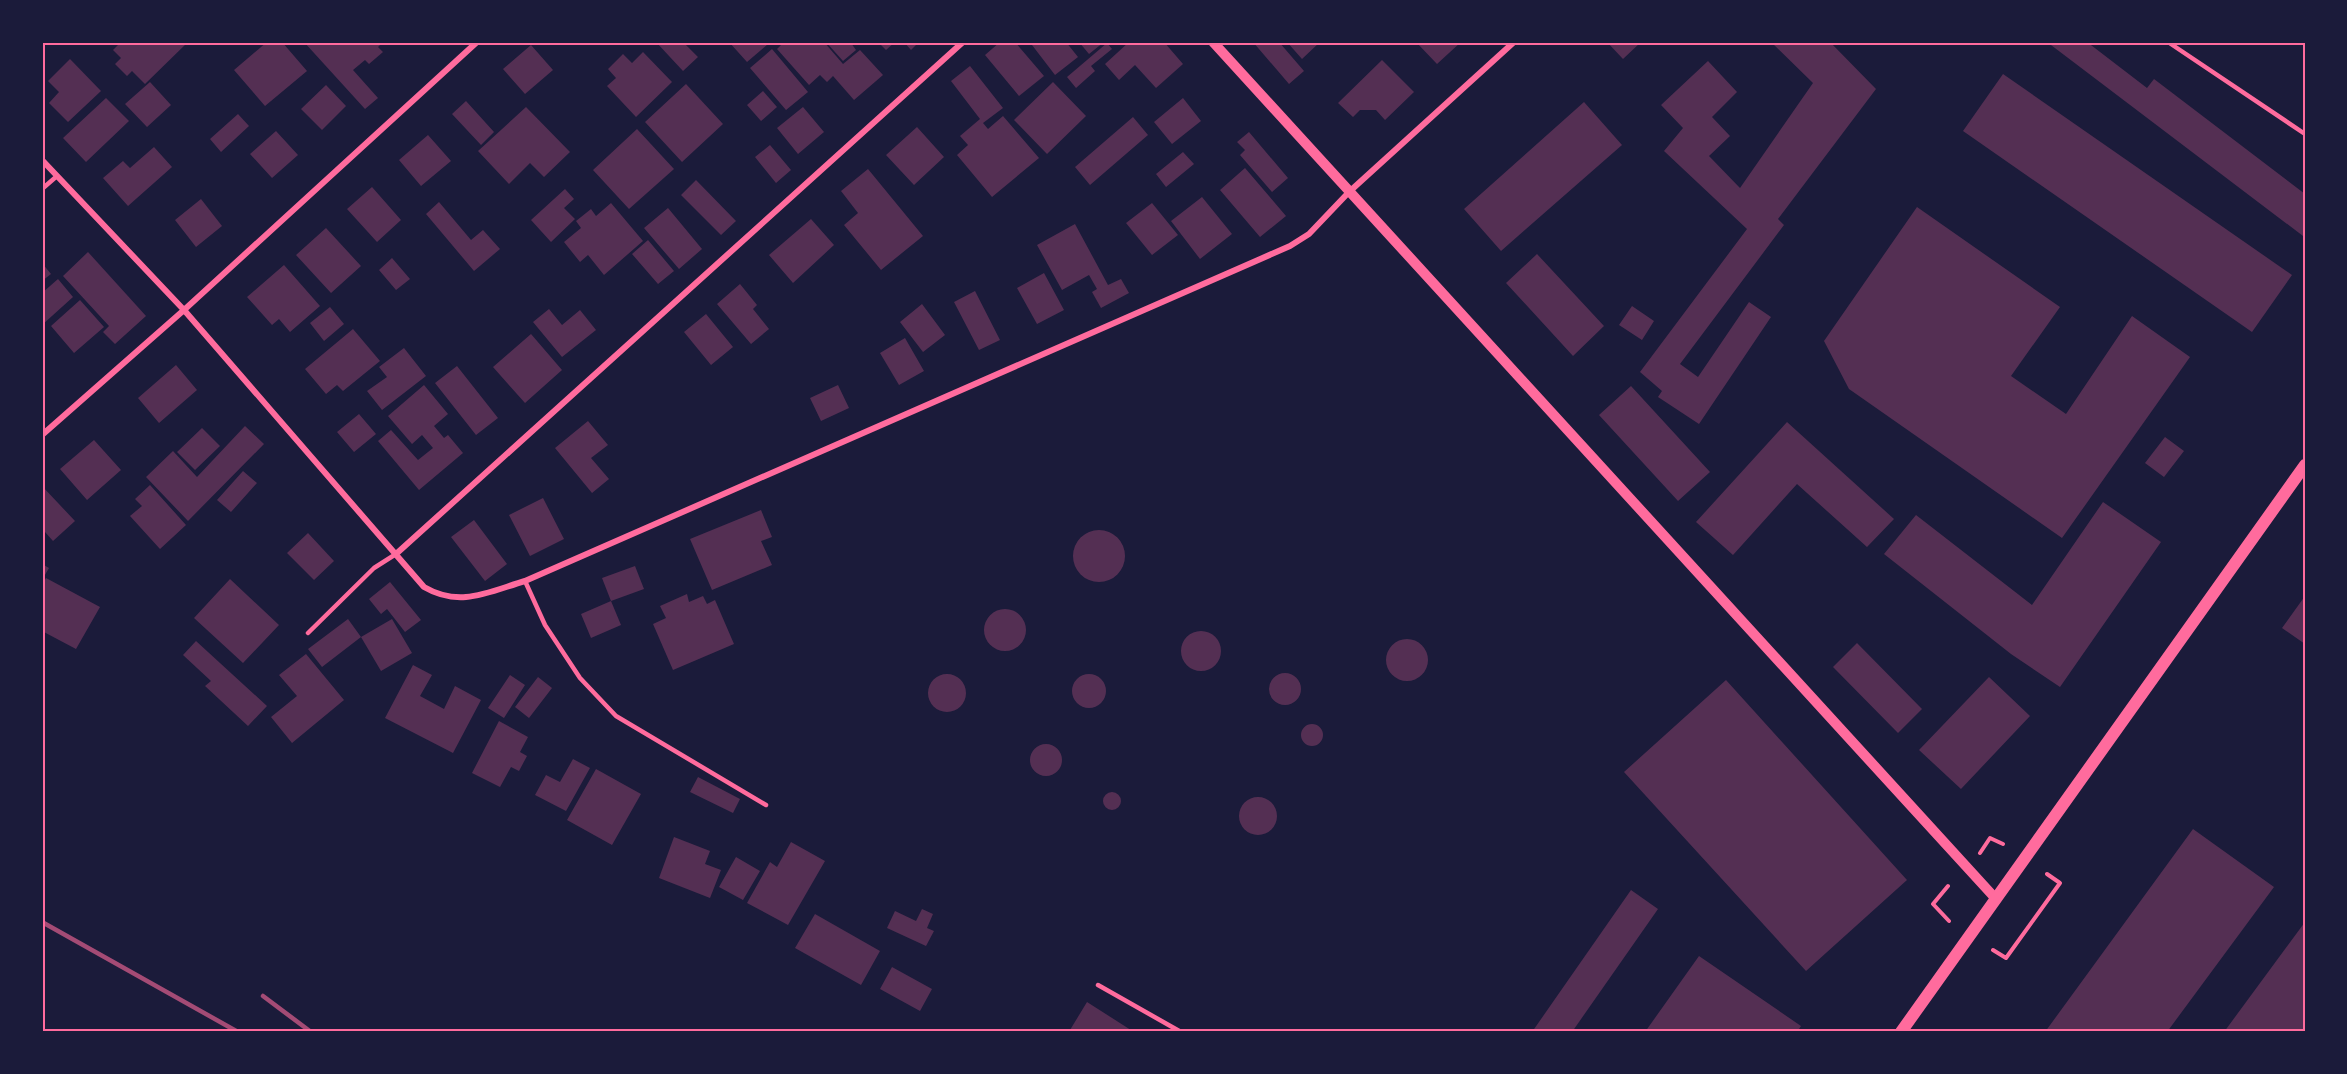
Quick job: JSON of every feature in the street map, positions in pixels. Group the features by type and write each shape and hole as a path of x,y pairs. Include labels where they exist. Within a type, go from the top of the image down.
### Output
{"main road":[{"path":"1901,1032 2305,465"}],"street":[{"path":"42,435 184,310 477,42"},
{"path":"396,554 963,42"},
{"path":"1213,42 1996,899"},
{"path":"42,160 184,310 424,587 447,597 470,598 525,581 1290,246 1309,234 1349,192 1514,42"}],"lane":[{"path":"2168,42 2305,134"},
{"path":"42,189 57,176"},
{"path":"308,633 374,568 396,554"},
{"path":"525,581 545,625 580,678 616,716 766,805"},
{"path":"1098,985 1181,1032"}],"path":[{"path":"1980,853 1990,838 2003,844"},
{"path":"1993,950 2006,958 2060,883 2047,874"},
{"path":"1948,886 1933,904 1949,921"}],"building":[{"path":"121,42 188,42 145,84 132,71 127,76 115,64 121,58 113,50"},
{"path":"267,42 282,42 307,71 265,106 234,70"},
{"path":"304,42 383,42 378,47 383,52 369,64 365,60 353,70 378,98 365,109"},
{"path":"656,42 683,42 698,57 683,71"},
{"path":"729,42 766,42 768,44 747,62"},
{"path":"784,42 824,42 843,64 860,50 883,75 854,100 833,76 827,82 820,75 809,85 777,49"},
{"path":"826,42 852,42 856,50 843,61"},
{"path":"878,42 895,42 886,50"},
{"path":"904,42 919,42 911,50"},
{"path":"1000,42 1015,42 1044,76 1019,96 985,55"},
{"path":"1036,42 1066,42 1078,57 1055,75 1032,45"},
{"path":"1079,42 1104,42 1089,54"},
{"path":"1129,42 1164,42 1183,64 1156,88 1135,65 1119,80 1105,64"},
{"path":"1253,42 1279,42 1304,71 1289,84"},
{"path":"1287,42 1320,42 1302,59"},
{"path":"1416,42 1461,42 1437,64"},
{"path":"1607,42 1641,42 1623,59"},
{"path":"1771,42 1830,42 1876,89 1778,219 1784,225 1680,364 1698,377 1749,302 1771,317 1699,424 1658,397 1662,391 1640,372 1747,229 1664,151 1683,128 1661,105 1708,61 1737,92 1712,117 1730,136 1709,156 1740,188 1813,83"},
{"path":"2047,42 2087,42 2147,88 2154,79 2305,194 2305,233 2303,236"},
{"path":"1107,43 1112,49 1091,66 1095,71 1076,88 1067,77"},
{"path":"531,45 553,70 525,94 503,69"},
{"path":"772,49 808,92 786,110 750,68"},
{"path":"643,52 672,82 636,117 607,86 616,78 608,69 623,54 632,63"},
{"path":"70,59 101,91 68,122 49,103 59,92 48,81"},
{"path":"1382,60 1414,92 1385,120 1376,110 1360,110 1353,117 1338,103"},
{"path":"970,66 1003,108 983,123 988,129 1003,116 1039,158 992,197 957,155 968,145 960,136 980,119 951,81"},
{"path":"2003,74 2292,275 2252,332 1963,131"},
{"path":"150,82 171,105 147,127 125,104"},
{"path":"1053,82 1086,116 1047,154 1014,120"},
{"path":"686,84 723,124 682,162 645,122"},
{"path":"326,85 346,106 322,130 301,109"},
{"path":"763,91 777,107 761,121 747,105"},
{"path":"106,98 129,121 86,162 63,138"},
{"path":"1183,98 1201,121 1172,144 1154,122"},
{"path":"466,101 494,132 481,145 452,114"},
{"path":"1584,102 1622,145 1501,251 1464,209"},
{"path":"526,107 570,152 544,177 530,163 509,184 478,151"},
{"path":"803,107 824,132 798,154 777,128"},
{"path":"238,114 249,126 221,152 210,139"},
{"path":"1133,117 1148,135 1090,185 1075,167"},
{"path":"917,127 944,157 914,185 886,155"},
{"path":"637,129 674,169 629,209 593,170"},
{"path":"276,131 298,155 272,178 250,154"},
{"path":"1249,132 1288,178 1272,192 1240,155 1245,150 1237,142"},
{"path":"428,135 451,161 421,186 399,160"},
{"path":"770,145 791,170 776,183 755,157"},
{"path":"154,147 172,167 128,206 103,178 123,161 130,168"},
{"path":"1183,152 1194,164 1166,187 1156,174"},
{"path":"1245,168 1286,216 1260,237 1220,190"},
{"path":"868,169 923,236 881,270 844,225 858,213 841,191"},
{"path":"696,180 736,221 721,235 681,195"},
{"path":"372,187 401,220 377,242 347,209"},
{"path":"565,189 574,199 564,208 575,219 551,242 531,220"},
{"path":"1202,197 1232,234 1200,259 1171,221"},
{"path":"201,199 222,226 196,247 175,220"},
{"path":"439,202 471,240 483,230 500,249 474,271 426,214"},
{"path":"611,203 643,241 604,275 588,255 580,262 564,242 581,228 576,221 591,209 596,216"},
{"path":"1152,203 1178,235 1152,255 1126,223"},
{"path":"1917,207 2060,307 2011,376 2066,414 2132,316 2190,357 2062,538 1849,389 1824,341"},
{"path":"668,208 702,249 679,269 644,228"},
{"path":"811,219 834,245 793,283 769,255"},
{"path":"1075,224 1108,285 1121,279 1129,293 1101,308 1092,292 1097,289 1089,275 1062,290 1037,245"},
{"path":"326,228 361,266 331,293 296,255"},
{"path":"648,240 674,271 658,284 632,254"},
{"path":"88,252 146,316 115,344 103,332 109,326 63,276"},
{"path":"1537,254 1604,326 1573,356 1506,283"},
{"path":"392,258 410,279 396,290 379,270"},
{"path":"42,263 51,274 42,281"},
{"path":"284,265 320,306 290,332 279,319 272,325 247,297"},
{"path":"1044,273 1064,310 1037,324 1017,288"},
{"path":"58,279 73,297 42,325 42,293"},
{"path":"740,284 757,305 753,309 769,329 751,344 717,304"},
{"path":"975,291 1000,340 979,350 954,302"},
{"path":"80,300 104,327 74,353 51,326"},
{"path":"922,304 945,335 923,352 900,322"},
{"path":"1632,306 1654,321 1642,340 1619,325"},
{"path":"330,307 344,324 324,341 310,323"},
{"path":"549,309 562,325 580,310 596,330 562,357 533,322"},
{"path":"706,314 733,347 711,365 684,332"},
{"path":"353,329 380,361 343,391 337,385 326,394 305,369"},
{"path":"531,334 562,370 525,403 493,367"},
{"path":"905,338 924,371 899,385 880,353"},
{"path":"404,348 426,376 382,410 367,391 387,377 379,367"},
{"path":"176,365 197,390 159,423 138,398"},
{"path":"457,366 498,418 476,435 435,383"},
{"path":"424,385 448,414 434,426 444,438 448,435 463,453 419,490 378,441 391,430 418,460 433,448 422,435 412,444 388,416"},
{"path":"838,385 849,408 821,421 810,398"},
{"path":"1631,386 1710,472 1678,501 1599,415"},
{"path":"359,414 376,434 354,452 337,432"},
{"path":"588,421 608,445 591,458 609,479 592,493 555,448"},
{"path":"1787,422 1894,519 1867,547 1797,484 1733,555 1696,522"},
{"path":"245,426 264,444 188,521 146,477 173,451 197,477"},
{"path":"202,428 220,446 195,470 177,452"},
{"path":"2165,437 2184,451 2164,477 2145,463"},
{"path":"94,440 121,470 87,500 60,469"},
{"path":"243,471 257,483 231,512 217,500"},
{"path":"150,485 186,525 160,549 130,516 142,506 135,499"},
{"path":"42,486 75,521 53,541 45,532 42,534"},
{"path":"543,498 564,539 530,556 509,515"},
{"path":"2103,502 2161,542 2060,687 2011,654 1884,554 1916,515 2032,605"},
{"path":"761,510 772,537 761,541 772,565 712,590 690,539"},
{"path":"474,520 507,564 485,581 451,537"},
{"path":"1099,530 1113,534 1121,542 1125,556 1121,570 1113,578 1099,582 1085,578 1077,570 1073,556 1077,542 1085,534"},
{"path":"308,533 334,561 314,580 287,553"},
{"path":"42,564 49,568 42,580"},
{"path":"635,566 644,589 611,601 602,578"},
{"path":"46,578 100,607 76,649 42,631 42,585"},
{"path":"230,579 279,625 243,663 194,618"},
{"path":"390,582 421,620 405,632 387,609 381,614 369,599"},
{"path":"687,594 689,602 703,596 707,604 715,600 734,644 673,670 653,624 666,618 660,606"},
{"path":"2305,596 2305,644 2282,628"},
{"path":"611,601 621,625 591,638 581,614"},
{"path":"1005,609 1020,615 1026,630 1020,645 1005,651 990,645 984,630 990,615"},
{"path":"348,619 361,637 322,667 308,649"},
{"path":"392,619 412,653 381,671 361,637"},
{"path":"1201,631 1215,637 1221,651 1215,665 1201,671 1187,665 1181,651 1187,637"},
{"path":"1407,639 1415,640 1422,645 1427,652 1427,668 1422,675 1415,680 1407,681 1399,680 1392,675 1387,668 1386,660 1387,652 1392,645 1399,640"},
{"path":"196,641 267,706 248,726 205,686 211,681 183,655"},
{"path":"1857,643 1922,709 1898,733 1833,667"},
{"path":"306,654 344,700 292,743 271,717 297,696 279,675"},
{"path":"413,665 432,675 420,696 444,709 455,686 481,700 453,753 385,718"},
{"path":"1285,673 1296,678 1301,689 1296,700 1285,705 1274,700 1269,689 1274,678"},
{"path":"947,674 961,679 966,693 961,707 947,712 933,707 928,693 933,679"},
{"path":"1089,674 1101,679 1106,691 1101,703 1089,708 1077,703 1072,691 1077,679"},
{"path":"510,675 525,685 504,718 488,708"},
{"path":"538,677 552,688 529,718 515,707"},
{"path":"1989,677 2030,716 1961,789 1919,750"},
{"path":"1726,680 1907,880 1806,971 1624,772"},
{"path":"499,721 528,737 520,752 527,756 519,771 511,767 500,787 472,773"},
{"path":"1312,724 1320,727 1323,735 1320,743 1312,746 1304,743 1301,735 1304,727"},
{"path":"1046,744 1058,748 1062,760 1058,772 1046,776 1034,772 1030,760 1034,748"},
{"path":"573,759 590,768 566,811 535,795 546,775 560,782"},
{"path":"596,769 641,794 612,845 567,820"},
{"path":"698,777 740,799 733,813 690,792"},
{"path":"1112,792 1118,795 1121,801 1118,807 1112,810 1106,807 1103,801 1106,795"},
{"path":"1258,797 1265,798 1271,803 1276,809 1276,823 1271,829 1265,834 1258,835 1251,834 1245,829 1240,823 1239,816 1240,809 1245,803 1251,798"},
{"path":"2193,829 2274,887 2167,1032 2045,1032"},
{"path":"674,837 710,851 705,864 721,870 710,898 659,878"},
{"path":"791,842 825,861 788,925 747,903 770,862 777,867"},
{"path":"736,857 760,871 743,900 719,887"},
{"path":"1631,890 1658,909 1572,1032 1532,1032"},
{"path":"922,909 933,914 927,928 934,931 926,946 887,928 895,911 916,921"},
{"path":"815,914 880,951 861,985 795,948"},
{"path":"2305,922 2305,1032 2224,1032"},
{"path":"1699,956 1801,1026 1797,1032 1645,1032"},
{"path":"892,967 932,989 920,1011 880,989"},
{"path":"1087,1002 1134,1032 1074,1032 1070,1030"}],"railway":[{"path":"42,922 238,1032"},
{"path":"263,996 311,1032"}]}
